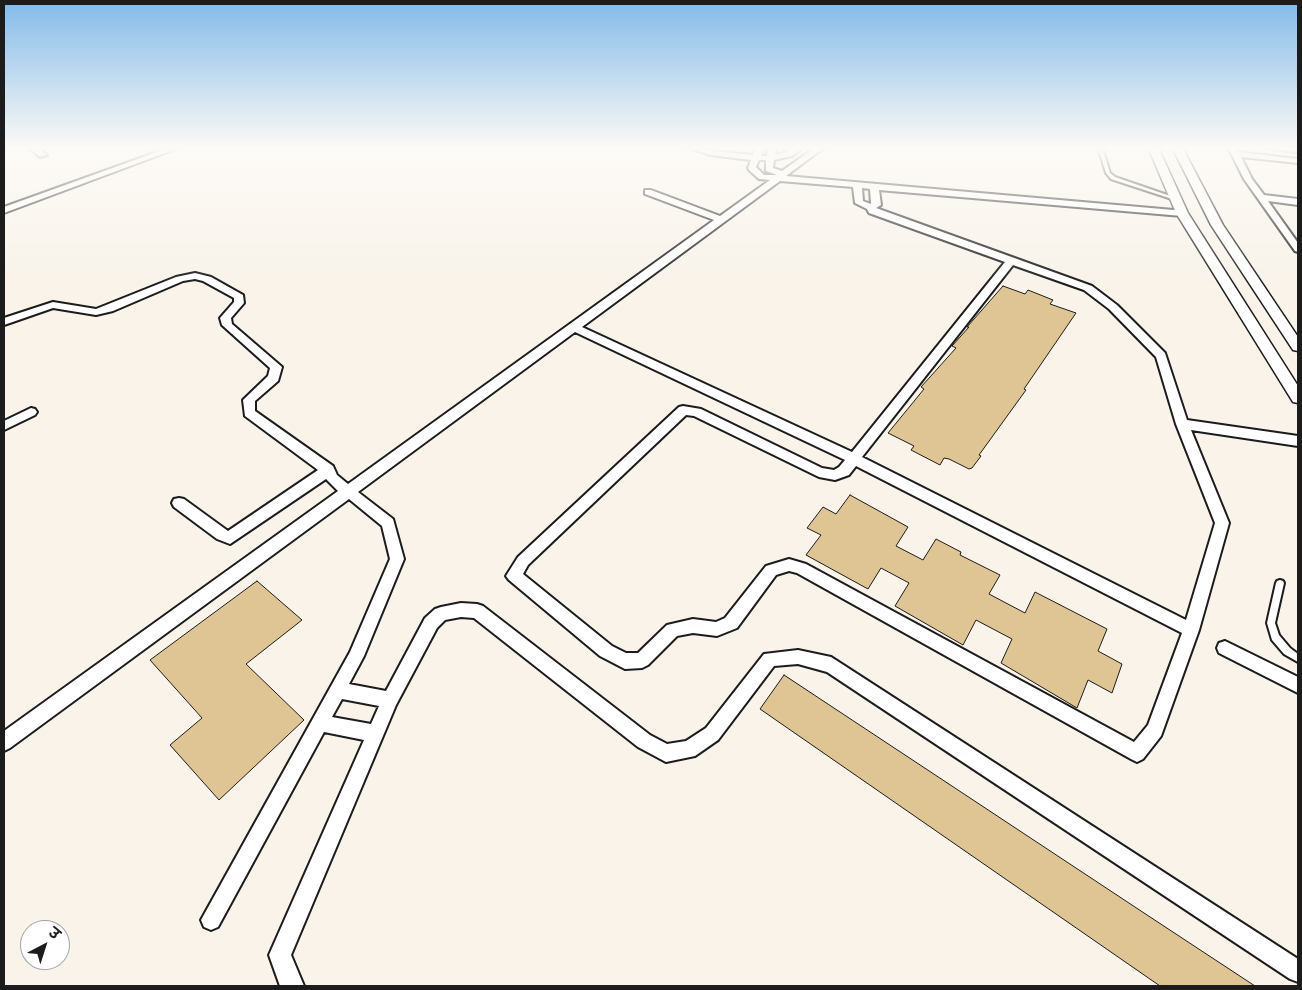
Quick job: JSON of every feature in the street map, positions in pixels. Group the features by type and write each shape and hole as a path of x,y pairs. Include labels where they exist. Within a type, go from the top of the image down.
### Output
{"street":[{"path":"4,210 49,193"},
{"path":"651,193 722,220"},
{"path":"4,742 758,193"},
{"path":"857,193 859,203 871,207 876,205 875,193"},
{"path":"967,193 1177,205"},
{"path":"1010,193 1177,205"},
{"path":"1172,193 1177,205 1298,398"},
{"path":"1201,193 1217,225 1298,347"},
{"path":"1259,193 1297,246"},
{"path":"1263,198 1298,202"},
{"path":"871,207 872,212 1088,288 1113,307 1160,356 1182,424 1222,523 1191,630 1155,730 1137,753 801,568 788,565 771,570 731,623 718,629 693,626 673,630 642,660 625,660 606,650 514,576 524,561 683,410 697,412 819,472 836,475 844,472 1011,261"},
{"path":"4,322 26,313 53,306 96,312 109,309 180,279 195,276 207,279 239,297 239,303 225,318 227,325 276,367 274,378 249,400 249,413 329,470 338,471 352,488 388,523 397,559 356,656 211,920"},
{"path":"573,327 854,459 1191,630"},
{"path":"4,426 31,412"},
{"path":"1182,424 1298,441"},
{"path":"179,503 222,535 230,538 329,470"},
{"path":"293,986 287,977 280,955 390,700 431,624 441,614 461,610 477,611 644,741 666,753 689,750 712,734 770,659 798,656 831,665 1298,971"},
{"path":"1225,648 1298,685"},
{"path":"338,690 390,700"},
{"path":"320,723 375,734"}],"lane":[{"path":"1149,193 1177,205"},
{"path":"1280,583 1271,623 1275,638 1287,651 1298,658"}],"building":[{"path":"1003,286 1025,294 1028,290 1053,300 1050,304 1076,313 972,468 969,469 944,458 940,465 911,450 914,446 888,433 924,389 921,387 956,348 952,346"},
{"path":"850,495 908,527 896,546 923,560 936,539 961,552 960,555 1000,575 989,594 1025,613 1035,592 1107,629 1098,651 1122,664 1112,693 1088,680 1077,708 1001,663 1012,639 976,620 963,645 895,606 909,583 881,568 868,589 806,555 821,535 807,528 823,507 836,514"},
{"path":"257,581 302,620 246,664 304,720 219,800 170,745 202,718 150,660"},
{"path":"784,675 1255,986 1160,986 760,709"}]}
